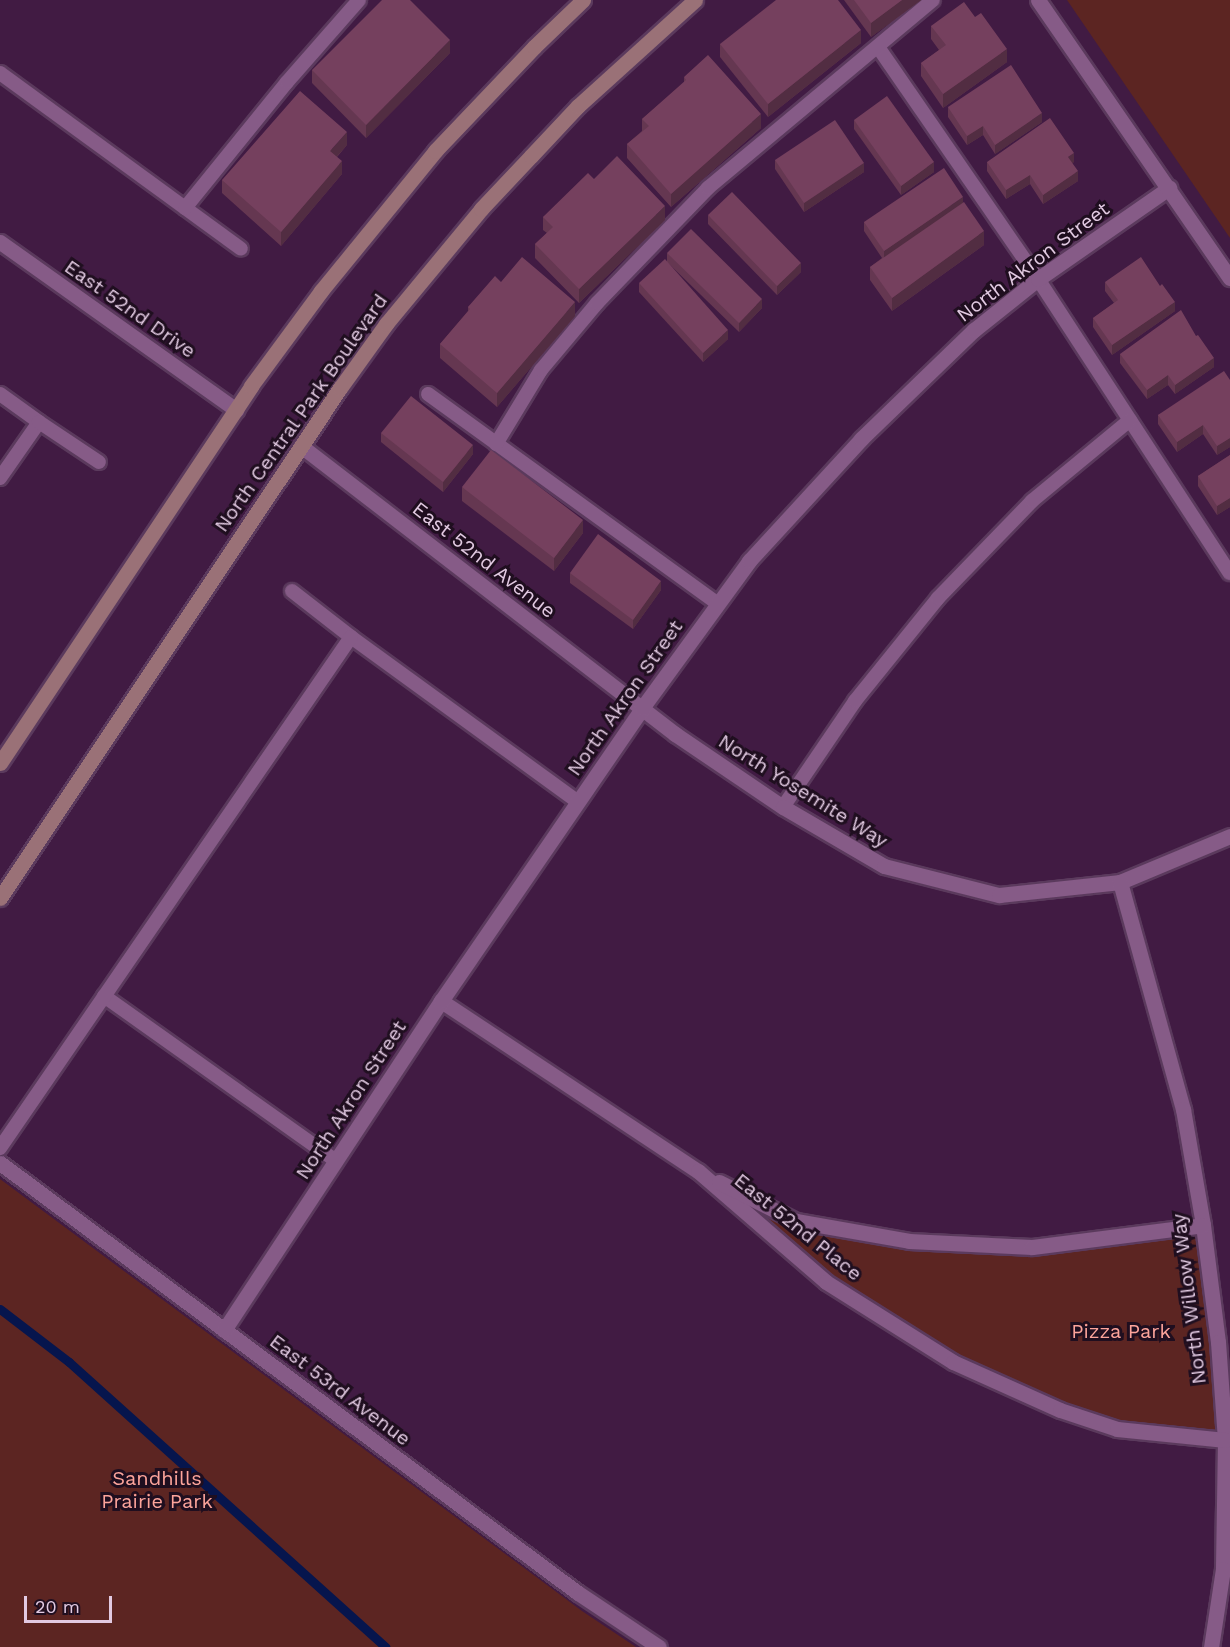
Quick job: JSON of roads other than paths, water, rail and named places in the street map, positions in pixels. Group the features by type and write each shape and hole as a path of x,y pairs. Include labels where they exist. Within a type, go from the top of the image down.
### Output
{"main road":[{"path":"0,762 236,410 321,291 435,151 534,46 582,0"},
{"name":"North Central Park Boulevard","path":"0,898 386,324 481,209 578,106 694,0"}],"street":[{"path":"1038,0 1230,278"},
{"name":"North Akron Street","path":"224,1330 441,1001 642,708 749,561 861,439 974,330 1038,279 1169,188"},
{"name":"East 52nd Drive","path":"0,242 236,410"},
{"name":"East 52nd Avenue","path":"302,446 642,708"},
{"name":"North Yosemite Way","path":"642,708 783,807 884,866 999,895 1120,882 1230,836"},
{"name":"North Willow Way","path":"1120,882 1183,1109 1203,1225 1218,1342 1225,1440 1223,1569 1211,1647"},
{"name":"East 52nd Place","path":"441,1001 698,1171 826,1282 953,1362 1060,1410 1116,1429 1225,1440"},
{"name":"East 53rd Avenue","path":"0,1163 578,1593 659,1647"},
{"path":"698,1171 796,1221 909,1241 1032,1247 1203,1225"}],"lane":[{"path":"185,208 287,82 359,0"},
{"path":"496,444 541,370 597,303 708,188 933,0"},
{"path":"878,47 1038,279 1230,573"},
{"path":"0,72 241,249"},
{"path":"0,394 99,462"},
{"path":"428,394 718,604"},
{"path":"783,807 855,701 938,598 1032,501 1130,420"},
{"path":"0,478 39,422"},
{"path":"292,591 351,637 578,802"},
{"path":"0,1148 351,637"},
{"path":"104,996 336,1161"}],"waterway":[{"path":"0,1309 69,1362 385,1647"}],"park label":[{"name":"Pizza Park","path":"1121,1331"},
{"name":"Sandhills Prairie Park","path":"157,1490"}]}
